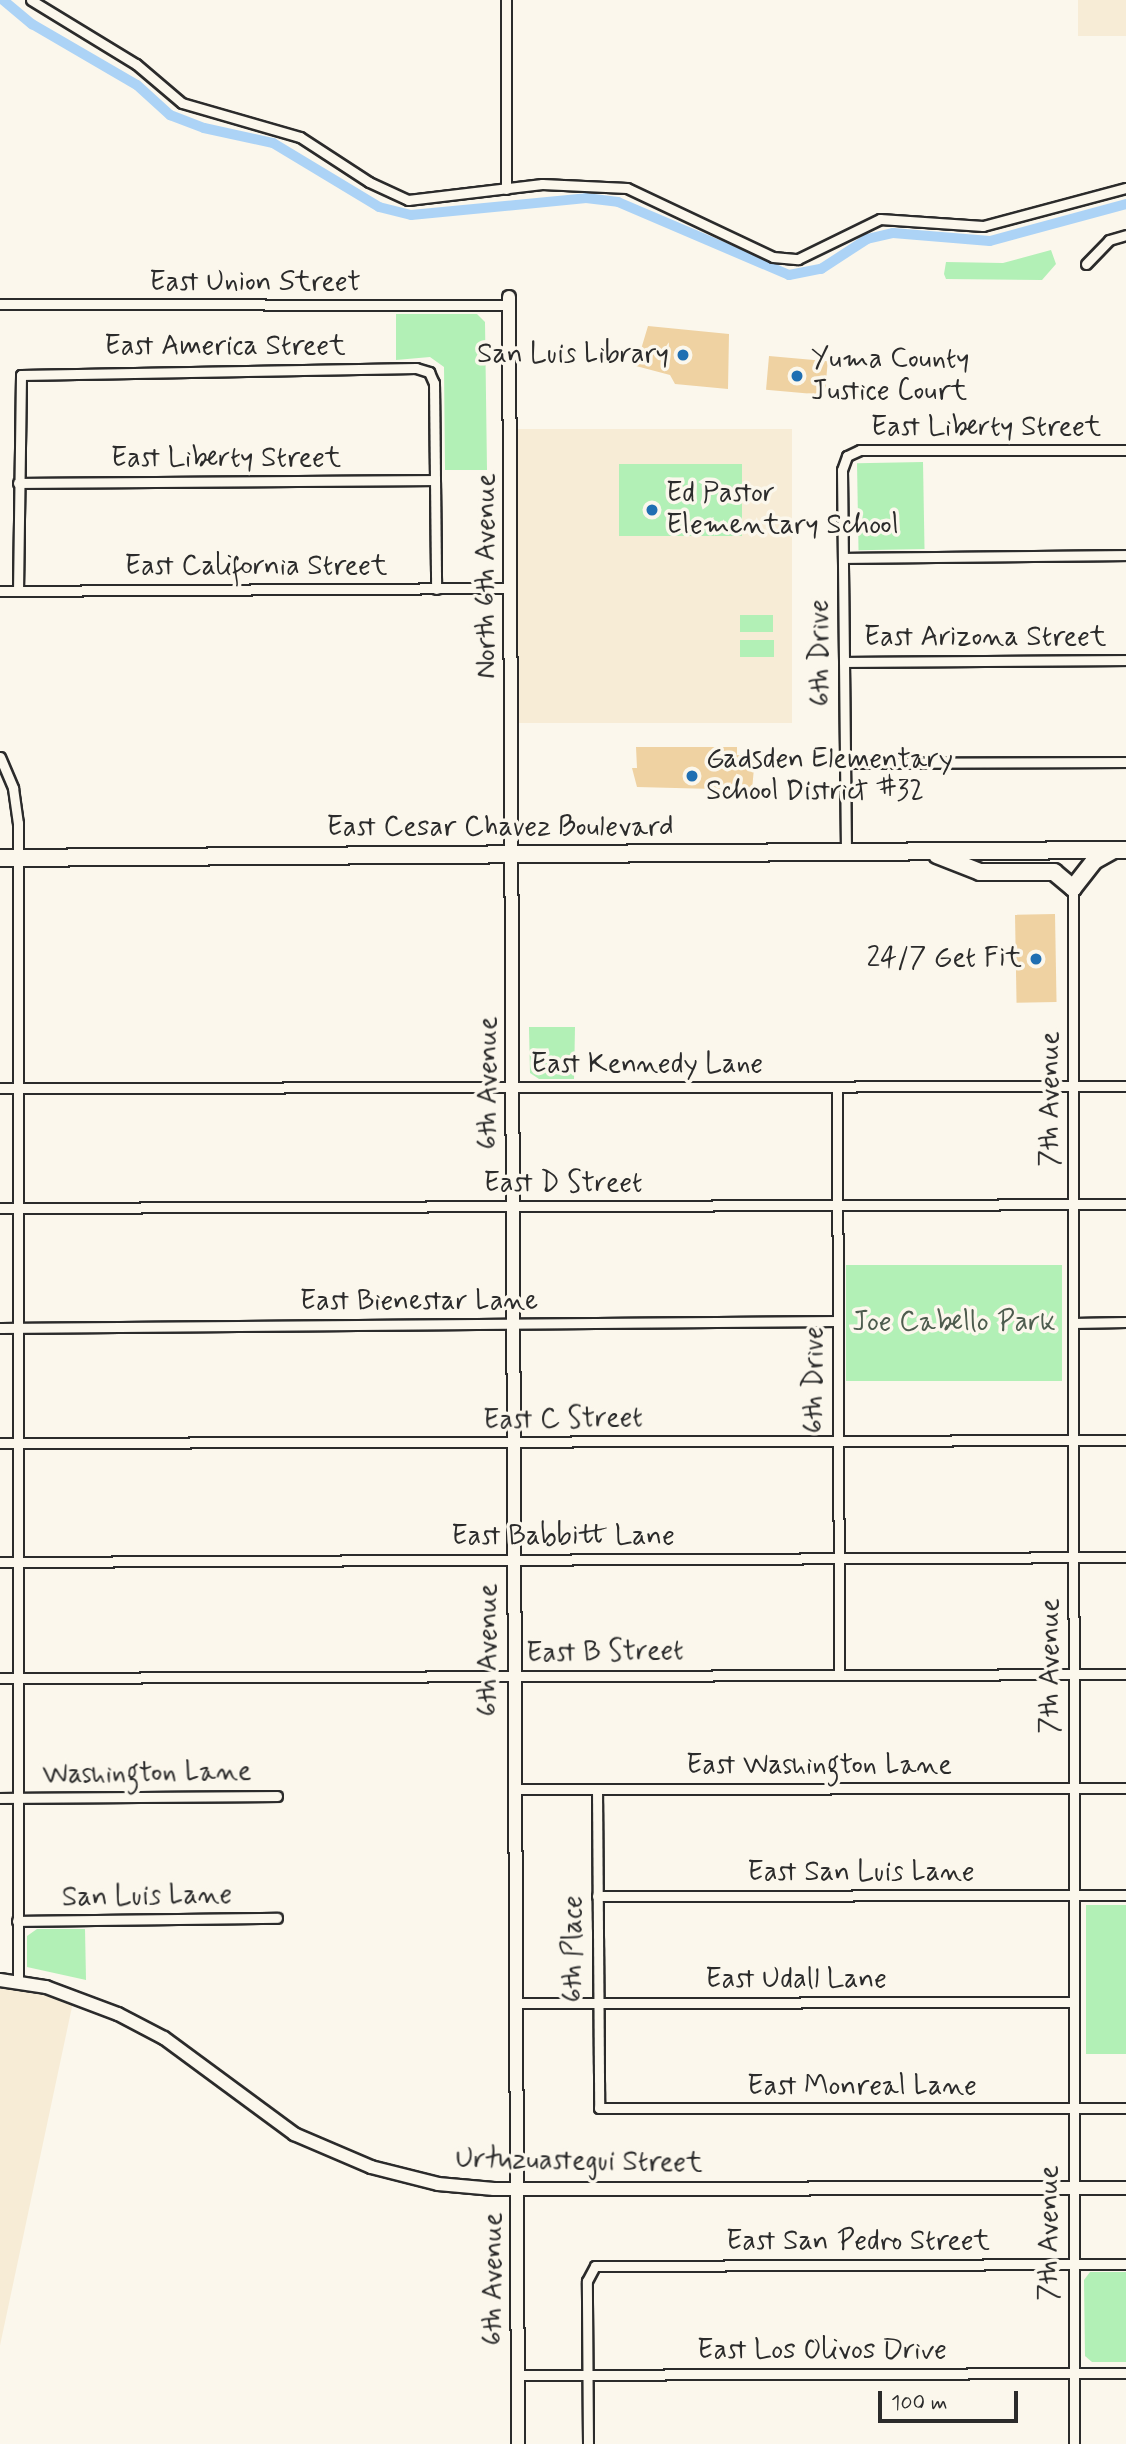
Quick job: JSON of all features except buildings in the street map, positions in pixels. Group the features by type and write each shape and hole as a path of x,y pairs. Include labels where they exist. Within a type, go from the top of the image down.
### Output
{"highway":[{"name":"East Cesar Chavez Boulevard","path":"0,858 1121,850"},
{"path":"928,851 980,872 1054,872 1073,888 1094,861 1121,850"}],"street":[{"path":"31,0 135,64 183,103 300,137 369,183 408,200 585,183 627,188 773,257 798,259 880,219 983,226 1126,188"},
{"path":"506,0 506,189"},
{"path":"1086,264 1109,240 1126,235"},
{"name":"East Union Street","path":"0,304 509,301"},
{"name":"North 6th Avenue","path":"509,301 513,855"},
{"name":"East America Street","path":"18,483 21,375 402,368 429,372 435,480"},
{"name":"East Liberty Street","path":"847,456 860,450 1126,450"},
{"name":"6th Drive","path":"846,852 842,470 847,456"},
{"path":"435,480 436,589"},
{"name":"East Liberty Street","path":"18,483 435,480"},
{"path":"18,483 18,591"},
{"path":"843,558 1126,555"},
{"name":"East California Street","path":"0,591 512,588"},
{"name":"East Arizona Street","path":"844,662 1126,660"},
{"path":"0,757 16,804 18,857 18,1981"},
{"path":"845,763 1126,762"},
{"name":"6th Avenue","path":"513,855 513,1789 518,2003 518,2444"},
{"name":"7th Avenue","path":"1073,888 1074,2444"},
{"name":"East Kennedy Lane","path":"0,1088 1126,1086"},
{"name":"6th Drive","path":"837,1087 839,1673"},
{"name":"East D Street","path":"0,1208 1126,1204"},
{"name":"East Bienestar Lane","path":"0,1328 838,1321"},
{"path":"1073,1322 1126,1322"},
{"name":"East C Street","path":"0,1443 513,1444 1126,1440"},
{"name":"East Babbitt Lane","path":"0,1562 1126,1558"},
{"name":"East B Street","path":"0,1678 1126,1674"},
{"name":"East Washington Lane","path":"513,1789 1126,1788"},
{"name":"6th Place","path":"597,1789 596,2003 599,2108"},
{"name":"Washington Lane","path":"18,1798 276,1796"},
{"path":"0,1798 18,1798"},
{"name":"East San Luis Lane","path":"597,1896 1126,1895"},
{"name":"San Luis Lane","path":"18,1921 276,1918"},
{"name":"Urtuzuastegui Street","path":"0,1980 18,1981 74,1996 140,2025 274,2122 319,2147 401,2176 518,2189 1126,2188"},
{"name":"East Udall Lane","path":"518,2003 1073,2002"},
{"name":"East Monreal Lane","path":"599,2108 1126,2108"},
{"name":"East San Pedro Street","path":"588,2375 590,2269 1126,2264"},
{"name":"East Los Olivos Drive","path":"518,2375 1126,2373"},
{"path":"588,2375 588,2444"}],"shaded area":[{"path":"1078,0 1126,0 1126,36 1078,36"},
{"name":"Ed Pastor Elementary School","path":"510,429 792,429 792,723 510,723"},
{"path":"0,1980 74,1996 0,2346"}],"green space":[{"path":"1051,250 1056,264 1042,280 946,279 944,274 946,262 1003,263"},
{"path":"396,314 477,314 485,322 487,470 445,470 444,367 430,357 396,360"},
{"path":"923,462 925,549 859,550 857,463"},
{"path":"619,464 742,464 742,536 619,536"},
{"path":"740,615 773,615 773,632 740,632"},
{"path":"740,640 774,640 774,657 740,657"},
{"path":"529,1027 575,1027 574,1079 539,1079 530,1073"},
{"name":"Joe Cabello Park","path":"846,1265 1062,1265 1062,1381 846,1381"},
{"path":"1086,1905 1126,1905 1126,2054 1086,2054"},
{"path":"37,1929 85,1929 86,1980 27,1967 27,1936"},
{"path":"1090,2272 1126,2272 1126,2362 1092,2362 1085,2356 1084,2280"}],"waterway":[{"path":"3,0 32,24 137,85 170,115 204,128 273,143 379,207 411,215 586,198 618,202 789,275 821,269 867,239 893,233 990,241 1126,204"}],"place":[{"name":"San Luis Library","path":"683,355"},
{"name":"Yuma County Justice Court","path":"797,376"},
{"name":"Ed Pastor Elementary School","path":"652,510"},
{"name":"Gadsden Elementary School District #32","path":"692,776"},
{"name":"24/7 Get Fit","path":"1036,959"}]}
